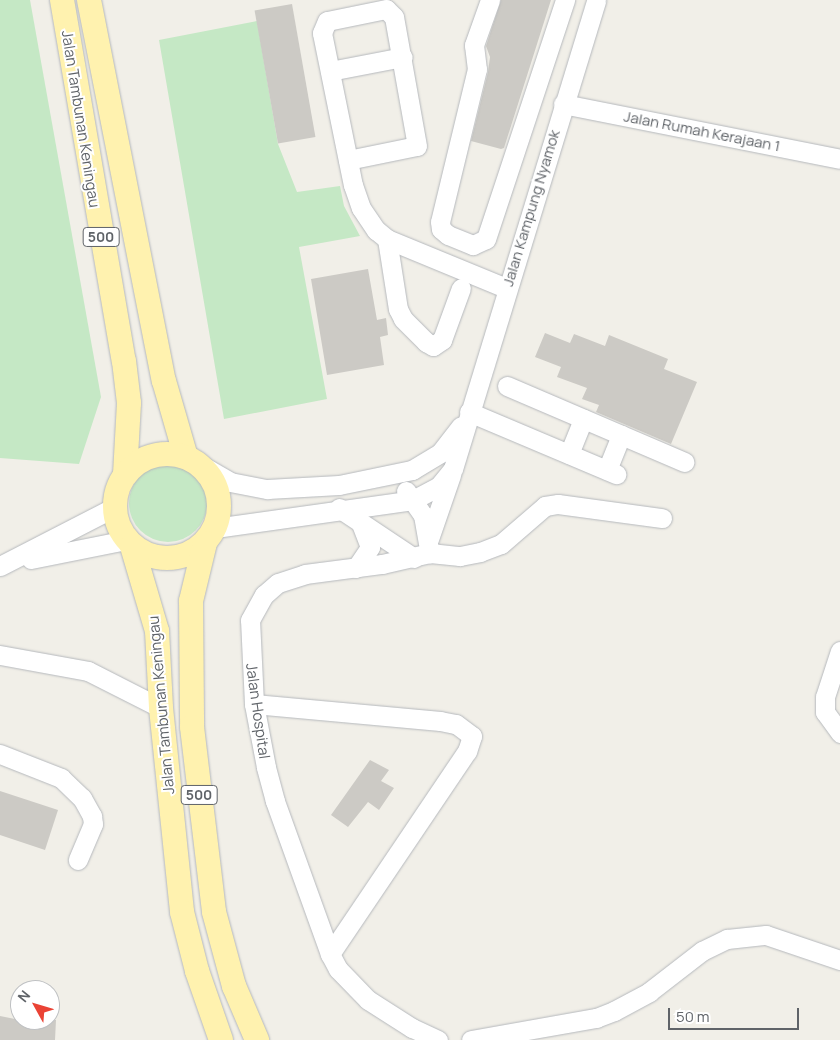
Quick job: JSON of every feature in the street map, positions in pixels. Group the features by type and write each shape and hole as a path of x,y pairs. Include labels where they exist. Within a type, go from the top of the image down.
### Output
{"main road":[{"name":"Jalan Tambunan Keningau","path":"62,0 124,361 129,403 125,475"},
{"name":"Jalan Tambunan Keningau","path":"89,0 164,381 194,461"},
{"path":"125,475 138,463 153,456 170,453 194,461"},
{"name":"500","path":"194,461 212,478 219,494 220,512 210,536"},
{"name":"500","path":"125,475 118,490 115,507 118,524 129,543"},
{"name":"Jalan Tambunan Keningau","path":"210,536 191,601 192,727 214,912 234,986 257,1040"},
{"path":"129,543 146,554 177,558 210,536"},
{"name":"Jalan Tambunan Keningau","path":"129,543 157,630 161,708 182,912 197,971 221,1040"}],"street":[{"path":"490,0 474,44 477,69 440,222 441,229 448,235 473,245 486,239 565,0"},
{"name":"Jalan Kampung Nyamok","path":"210,536 339,508 413,500 439,486 453,469 506,288 596,0"},
{"path":"348,160 417,146 403,57 394,17 386,9 327,21 322,33 353,185 368,220 388,239 506,288"},
{"path":"330,71 403,57"},
{"name":"Jalan Rumah Kerajaan 1","path":"563,104 840,159"},
{"path":"388,239 398,309 403,319 432,346 442,340 460,288"},
{"path":"507,386 684,462"},
{"name":"Jalan Kampung Nyamok","path":"194,461 230,482 267,489 339,485 392,476 412,470 440,453 468,414"},
{"path":"468,414 612,472 621,435"},
{"path":"569,454 583,419"},
{"path":"424,550 453,469"},
{"path":"392,476 413,500 423,515 424,550"},
{"path":"339,508 361,523 424,550 460,556 480,552 501,544 546,506 558,504 662,518"},
{"path":"4,565 115,507"},
{"path":"356,568 370,548 361,523"},
{"path":"4,565 129,543"},
{"name":"Jalan Hospital","path":"424,550 356,568 305,574 278,583 264,595 250,620 249,632 254,704 274,802 316,921 330,954 338,969 368,1000 412,1028 438,1040"},
{"path":"840,650 825,697 825,712 840,733"},
{"path":"0,655 88,671 161,708"},
{"path":"254,704 440,721 456,724 472,736 467,751 330,954"},
{"path":"0,754 61,778 82,798 92,816 93,824 78,860"},
{"path":"471,1040 596,1018 614,1011 649,992 702,951 727,939 766,935 840,960"}],"green space":[{"path":"0,0 30,0 101,397 79,464 0,458"},
{"path":"257,21 278,144 297,192 340,186 344,206 360,236 299,247 327,399 224,419 159,40"},
{"path":"168,464 183,467 196,475 204,488 207,503 204,518 196,531 183,539 168,542 153,539 140,531 132,518 129,503 132,488 140,475 153,467"}],"building":[{"path":"501,0 551,0 504,148 501,149 471,141 488,72 490,57 486,46"},
{"path":"292,4 315,137 278,144 255,11"},
{"path":"368,269 377,320 386,318 388,335 380,337 384,365 327,375 311,279"},
{"path":"545,333 570,343 574,334 605,346 609,335 668,359 664,369 697,382 671,444 596,412 599,405 582,399 587,388 557,377 561,367 535,357"},
{"path":"370,760 389,770 381,781 394,788 379,810 368,802 348,827 331,815"},
{"path":"0,791 58,810 45,850 0,835"},
{"path":"0,1016 10,1018 10,1030 56,1030 55,1040 0,1040"}]}
